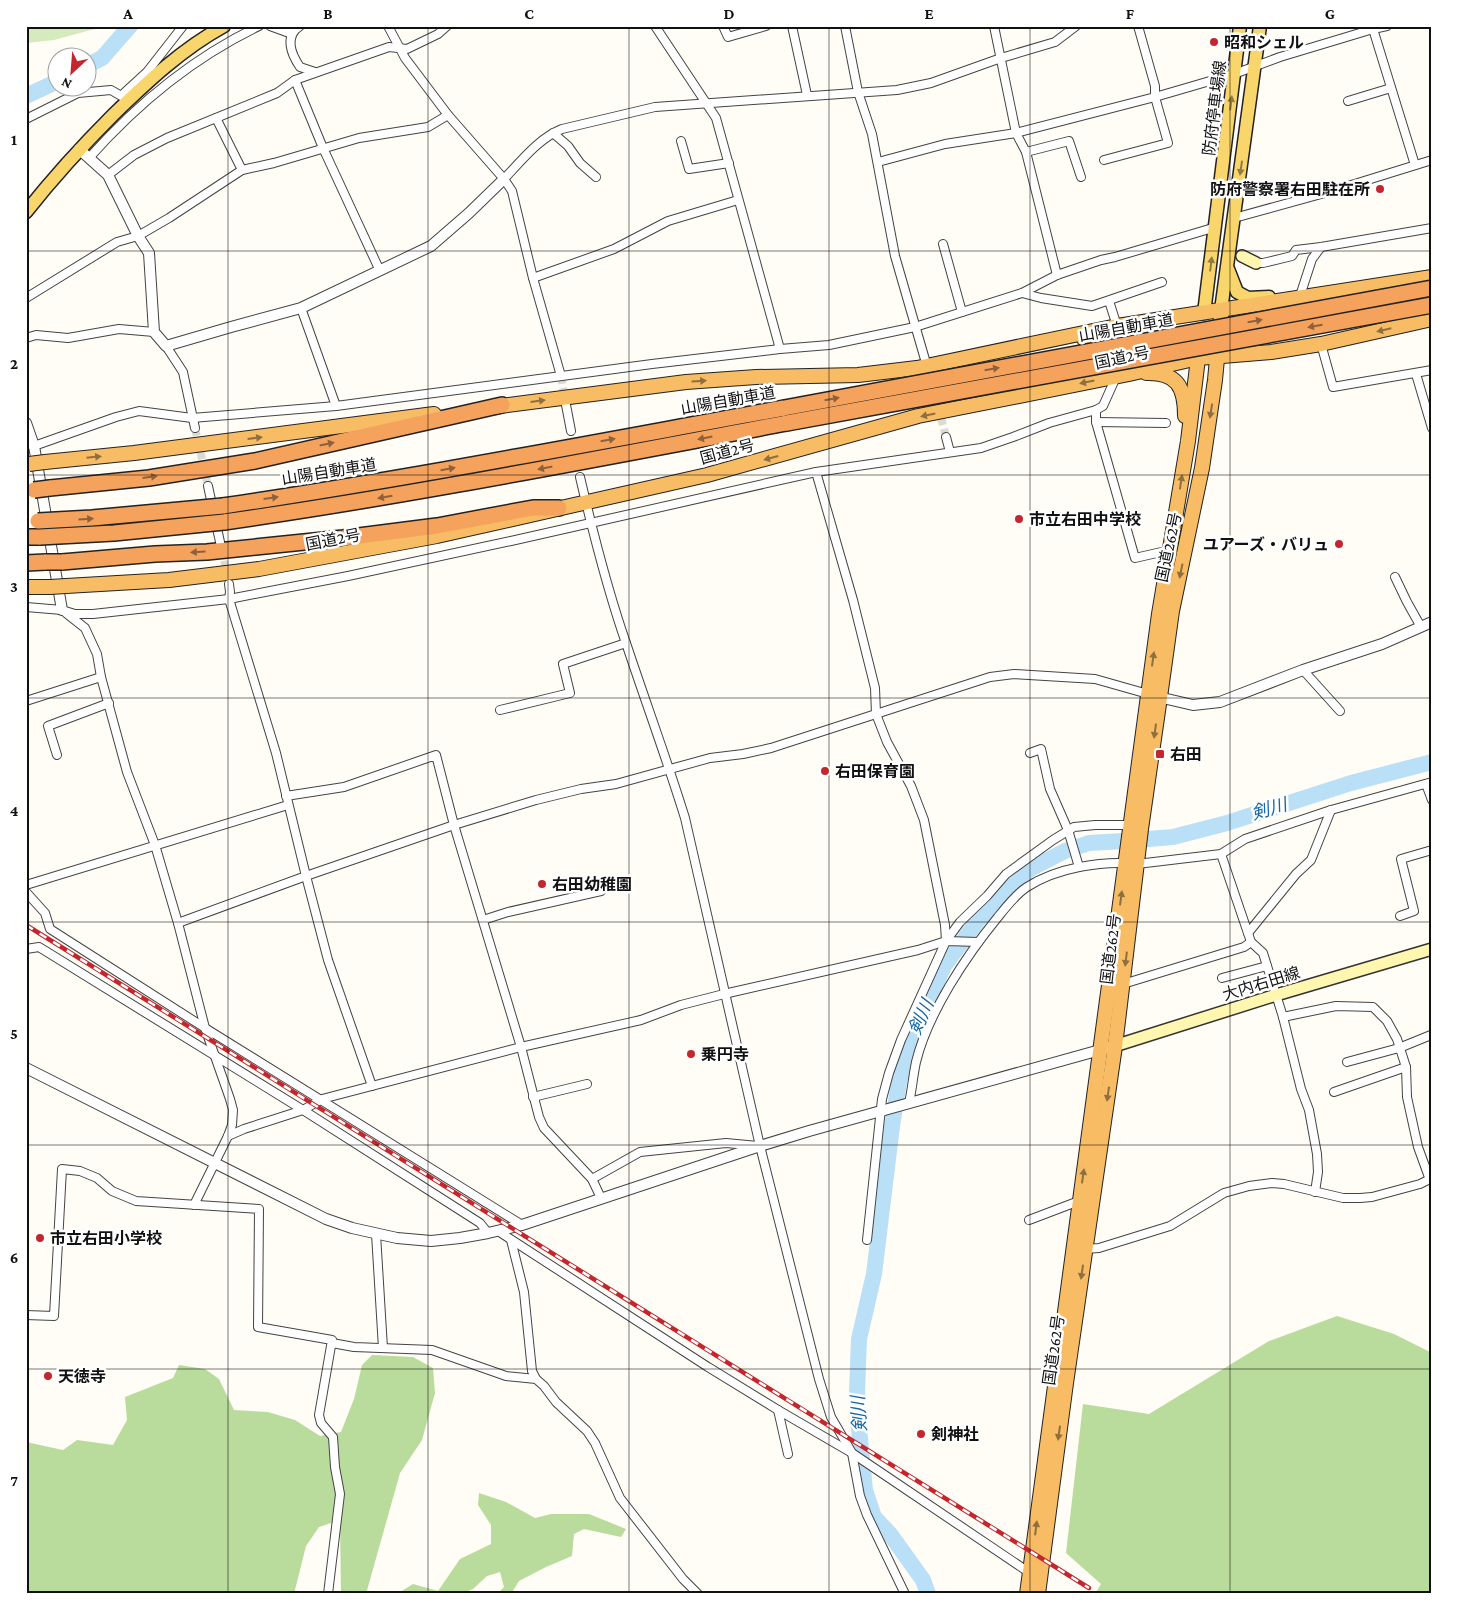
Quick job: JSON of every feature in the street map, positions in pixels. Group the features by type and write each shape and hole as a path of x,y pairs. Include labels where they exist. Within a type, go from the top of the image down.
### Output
{"highway":[{"name":"国道2号","path":"28,464 134,453 686,382 756,377 866,374 917,368 1117,326 1432,277"},
{"name":"山陽自動車道","path":"32,521 92,518 222,506 336,489 1432,288"},
{"name":"山陽自動車道","path":"33,536 114,533 224,522 326,507 1432,305"},
{"name":"国道262号","path":"1027,1594 1079,1249 1115,1046 1124,984 1134,828 1154,696 1202,468 1215,380 1221,310"},
{"name":"国道262号","path":"1154,696 1159,614 1188,441 1204,312"},
{"name":"国道2号","path":"26,587 168,580 259,570 437,536 707,474 918,416 1218,355 1271,352 1321,344 1432,319"},
{"path":"1051,340 1122,339 1167,345 1189,353 1204,364 1215,380"},
{"path":"1122,375 1155,373 1174,380 1181,388 1185,405 1184,427 1188,441"},
{"path":"30,491 148,478 255,461 502,406"},
{"path":"26,563 207,552 343,538 437,526 533,508 559,508"},
{"name":"国道262号","path":"1038,1594 1079,1249 1079,1201 1100,1050 1132,860"}],"main road":[{"path":"26,212 84,154 125,98 180,54 224,26"},
{"name":"防府停車場線","path":"1204,312 1240,26"},
{"path":"1260,26 1234,218 1233,259 1237,292 1242,296 1248,298 1273,297 1293,300"},
{"path":"1233,259 1256,263"},
{"path":"1221,310 1233,259"},
{"name":"大内右田線","path":"1100,1050 1432,949"}],"street":[{"path":"26,120 78,94 111,90 125,98 183,26"},
{"path":"195,428 183,372 154,332 149,253 138,236 108,175 84,154 185,70 259,26"},
{"path":"270,26 292,34"},
{"path":"300,26 292,34 290,43 296,61 300,67 317,73"},
{"path":"388,26 398,47 448,115 504,179 512,191 533,278 561,376"},
{"path":"108,175 134,155 167,138 277,93 295,80 389,48 407,49 438,34 447,26"},
{"path":"655,26 716,118 780,349"},
{"path":"723,26 728,37 766,26"},
{"path":"792,26 807,96"},
{"path":"845,26 858,92 872,134 895,256 926,363"},
{"path":"994,26 1016,133 1026,152 1057,275"},
{"path":"166,346 301,308 431,246 469,213 542,140 562,129 654,107 897,90 932,83 1001,58 1055,42 1076,26"},
{"path":"1104,160 1168,143 1155,97 1155,86 1138,26"},
{"path":"878,162 945,144 1016,133 1155,97 1234,74 1280,57 1387,26"},
{"path":"1373,29 1415,165"},
{"path":"295,80 323,148 380,271"},
{"path":"1348,101 1391,88"},
{"path":"26,298 117,242 138,236 197,201 242,170 274,163 359,138 428,127 448,115"},
{"path":"216,118 242,170"},
{"path":"553,133 568,146 580,163 596,177"},
{"path":"681,141 689,169 729,163"},
{"path":"1026,152 1069,141 1081,177"},
{"path":"1234,218 1332,191 1432,160"},
{"path":"533,278 614,249 668,221 738,200"},
{"path":"30,444 139,411 192,418 336,406 561,376 780,349 830,345 915,327 1022,292 1057,275 1101,260 1216,226"},
{"path":"1256,263 1292,256 1296,250 1432,228"},
{"path":"943,244 962,312"},
{"path":"1293,300 1312,259 1321,247"},
{"path":"1022,292 1041,298 1092,306 1162,282"},
{"path":"1109,301 1117,326"},
{"path":"301,308 336,406"},
{"path":"26,338 36,336 68,338 119,329 154,332"},
{"path":"1321,344 1333,386 1432,370"},
{"path":"1416,374 1432,428"},
{"path":"26,607 62,610 75,614 93,614 229,599 511,541 816,472 981,448 1013,438 1049,423 1096,410 1103,406 1122,375"},
{"path":"566,405 571,431"},
{"path":"1096,410 1096,422 1135,558 1170,550"},
{"path":"1096,422 1166,423"},
{"path":"26,423 62,610 85,628 97,654 101,677 127,772 155,845 178,923 205,1028 233,1110 232,1125 228,1136 194,1206"},
{"path":"946,438 950,452"},
{"path":"816,472 853,600 875,688 876,714 887,742 911,786 924,820 945,925 950,941"},
{"path":"580,477 626,644 670,769 685,818 760,1146 819,1379 832,1417 852,1453 860,1496 905,1594"},
{"path":"208,486 220,542"},
{"path":"1395,577 1421,627"},
{"path":"230,584 229,599 273,744 328,960 372,1086"},
{"path":"178,923 454,825 536,800 580,789 616,784 710,758 770,748 990,677 1014,674 1095,679 1192,705 1220,702 1303,670 1382,644 1432,622"},
{"path":"500,710 570,693 563,664 626,644"},
{"path":"1303,670 1340,711"},
{"path":"26,701 101,677"},
{"path":"57,755 48,726 109,704"},
{"path":"1030,753 1042,749 1050,789 1068,830 1079,867"},
{"path":"286,796 344,787 436,755 454,825 521,1047 539,1117 544,1128 592,1179 601,1198"},
{"path":"907,1104 916,1062 934,1013 976,942 1008,904 1026,887 1052,874 1079,867 1132,860 1221,854 1246,839 1331,810 1429,783 1432,800"},
{"path":"26,884 288,805"},
{"path":"1248,934 1296,874 1311,860 1331,810"},
{"path":"867,1240 889,1072 901,1040 960,922 987,896 1006,874 1027,857 1068,830 1074,827 1095,825 1134,828"},
{"path":"1400,916 1414,911 1401,859 1432,850"},
{"path":"1221,854 1251,942 1263,953 1268,966 1301,1089 1309,1110 1318,1172 1315,1192"},
{"path":"483,920 508,912 601,891"},
{"path":"26,892 45,913 50,929 205,1028 522,1225"},
{"path":"228,1136 303,1110 322,1099 521,1047 641,1020 681,1005 950,941 976,942"},
{"path":"1124,984 1244,947 1251,942"},
{"path":"26,949 39,947 303,1110 480,1224 511,1240 778,1410 852,1453 1030,1573"},
{"path":"1222,978 1268,966"},
{"path":"1079,1249 1099,1248 1170,1226 1224,1193 1249,1186 1272,1183 1284,1184 1343,1198 1366,1198 1420,1184 1431,1179 1418,1147 1410,1114 1407,1097 1406,1067 1397,1040 1387,1021 1373,1007 1336,1006 1283,1017"},
{"path":"1347,1062 1399,1048 1431,1035"},
{"path":"26,1068 326,1218 352,1228 376,1234 397,1238 431,1240 460,1238 522,1225 760,1146 1100,1050"},
{"path":"1334,1092 1406,1067"},
{"path":"534,1096 587,1084"},
{"path":"592,1179 640,1152 726,1143 760,1146"},
{"path":"26,1315 54,1316 62,1169 80,1172 97,1178 112,1191 136,1201 258,1209 258,1326 332,1340 332,1343 354,1347 432,1350 506,1376 536,1378"},
{"path":"1029,1220 1079,1201"},
{"path":"376,1234 383,1348"},
{"path":"511,1240 524,1292 532,1371 556,1402 587,1431 595,1443 620,1498 683,1579 698,1594"},
{"path":"328,1594 340,1494 332,1437 321,1423 319,1415 332,1343"},
{"path":"778,1410 788,1454"}],"green space":[{"path":"26,26 106,26 54,40 26,43"},
{"path":"1337,1316 1394,1334 1432,1353 1432,1594 1095,1594 1101,1584 1066,1553 1083,1404 1149,1414 1269,1341"},
{"path":"372,1355 413,1357 433,1368 435,1393 422,1440 400,1473 366,1594 341,1594 340,1520 319,1527 306,1546 294,1594 26,1594 26,1442 63,1450 77,1440 113,1445 127,1420 125,1397 173,1378 179,1365 205,1369 219,1379 234,1410 268,1412 295,1420 320,1436 341,1432 354,1399 362,1365"},
{"path":"479,1493 506,1502 535,1518 551,1514 589,1514 626,1529 621,1537 584,1529 574,1534 572,1556 519,1581 511,1594 497,1594 504,1587 500,1572 487,1576 473,1589 461,1594 397,1594 413,1584 438,1591 460,1559 491,1544 491,1525 478,1505"}],"waterway":[{"path":"98,60 102,58 130,26"},
{"path":"26,96 48,86"},
{"name":"剣川","path":"928,1594 923,1580 890,1534 874,1517 865,1490 857,1392 859,1339 874,1274 899,1082 906,1050 944,966 979,919 1030,869 1065,851 1089,843 1173,837 1227,823 1351,783 1432,762"}],"tunnel":[{"path":"561,376 565,399"},
{"path":"935,394 946,437"},
{"path":"195,428 208,486"},
{"path":"222,549 227,575"}],"railway":[{"path":"26,925 1089,1588"}],"place":[{"name":"昭和シェル","path":"1214,42"},
{"name":"防府警察署右田駐在所","path":"1380,189"},
{"name":"市立右田中学校","path":"1019,519"},
{"name":"ユアーズ・バリュ","path":"1339,544"},
{"name":"右田","path":"1160,754"},
{"name":"右田保育園","path":"825,771"},
{"name":"右田幼稚園","path":"542,884"},
{"name":"乗円寺","path":"691,1054"},
{"name":"市立右田小学校","path":"40,1238"},
{"name":"天徳寺","path":"48,1376"},
{"name":"剣神社","path":"921,1434"}]}
